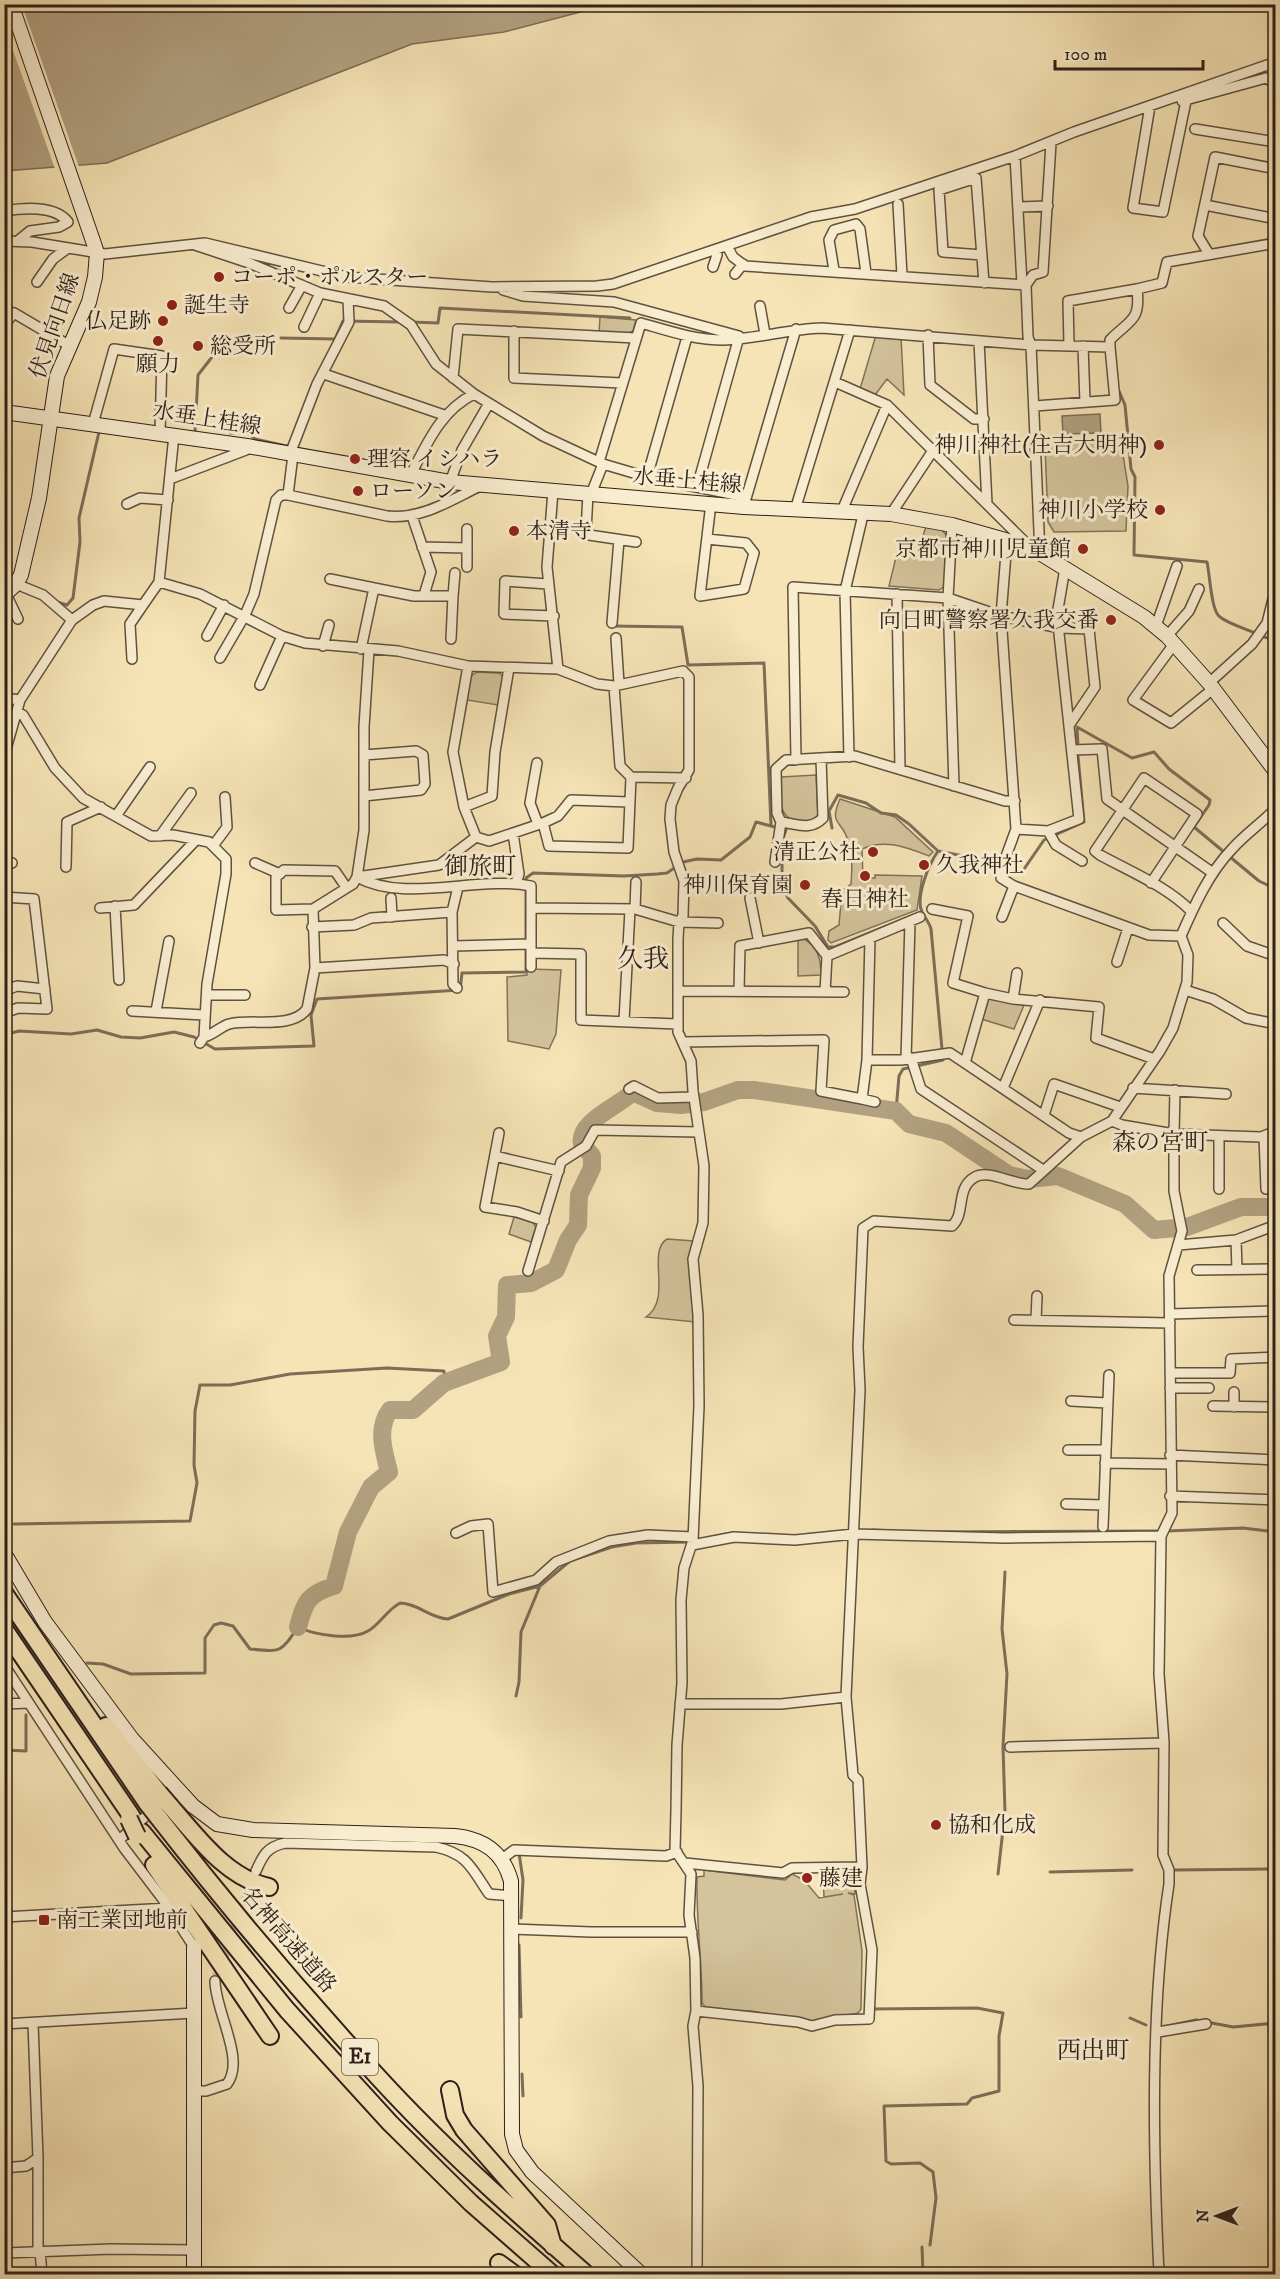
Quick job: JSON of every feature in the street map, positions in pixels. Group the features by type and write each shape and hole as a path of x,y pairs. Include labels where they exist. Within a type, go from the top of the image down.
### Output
{"highway":[{"name":"名神高速道路","path":"4,1593 46,1657 154,1792 164,1812 246,1928 379,2079 473,2173 586,2274"},
{"name":"名神高速道路","path":"4,1629 140,1834 287,2010 390,2123 471,2202 552,2274"},
{"path":"164,1812 232,1871 249,1882 269,1887"},
{"path":"140,1834 145,1851 270,2036"},
{"path":"450,2090 455,2115 464,2130 547,2225 553,2246"},
{"path":"500,2263 514,2274"}],"main road":[{"name":"伏見向日線","path":"9,588 21,574 39,498 57,376 89,302 95,247 11,4"},
{"name":"水垂上桂線","path":"4,412 93,424 170,438 291,450 410,476 480,486 711,503 745,502 795,510 891,514 952,525 1035,550 1156,626 1211,686 1275,772"},
{"path":"4,1553 45,1622 132,1739 154,1792 199,1812 217,1824 233,1829 455,1836 472,1838 486,1844 502,1859 512,1881 512,2134 516,2150 532,2172 641,2274"},
{"path":"194,1947 194,2274"}],"street":[{"path":"937,186 1052,143 1074,132 1275,62"},
{"path":"1150,106 1186,101 1266,78 1275,84"},
{"path":"1150,106 1133,208 1163,212 1186,101"},
{"path":"1195,129 1275,142"},
{"path":"727,246 733,257 743,264 758,267 834,270 984,283 1024,284 1033,275 1043,272 1052,143"},
{"path":"1016,156 1028,338 1031,345 1035,406 1035,550"},
{"path":"1209,254 1198,236 1215,157 1275,169"},
{"path":"4,241 19,240 68,248 214,244 347,276 492,287 613,284 811,217 855,209 937,186 976,178 984,283"},
{"path":"937,186 943,252 982,255"},
{"path":"898,204 902,275"},
{"path":"1205,205 1275,219"},
{"path":"1019,207 1048,206"},
{"path":"4,212 34,208 63,216 68,222 59,227 30,231 19,240"},
{"path":"829,214 834,230 829,240 834,270"},
{"path":"834,230 856,224 860,229 866,273"},
{"path":"190,243 320,293 384,306 408,323 429,356 453,378 488,405 543,436 601,463 745,502 796,329"},
{"path":"1069,345 1068,301 1162,283 1167,262 1275,243"},
{"path":"37,282 53,259 68,248"},
{"path":"713,267 717,255 715,250"},
{"path":"233,258 238,269"},
{"path":"735,274 743,264"},
{"path":"613,284 614,302"},
{"path":"289,308 302,285"},
{"path":"492,287 523,296 614,302 739,337"},
{"path":"1035,406 1115,400 1110,340 1135,319 1139,301 1137,289"},
{"path":"304,327 320,293"},
{"path":"288,495 291,450 349,320 348,299"},
{"path":"760,306 765,334"},
{"path":"4,325 11,311 70,346"},
{"path":"636,542 590,535 586,531 590,494 641,323 687,337 726,340 796,329 928,335 1031,345 1110,347"},
{"path":"453,378 458,329 636,338"},
{"path":"795,510 850,330"},
{"path":"514,331 514,378 622,383"},
{"path":"928,335 930,385 974,419 984,419"},
{"path":"647,477 687,337"},
{"path":"697,488 739,337"},
{"path":"979,341 987,504"},
{"path":"1083,346 1085,402"},
{"path":"93,424 114,349 162,356 170,438 168,500 159,582 130,624 132,659"},
{"path":"324,374 444,415"},
{"path":"835,382 887,405 932,452 1035,550"},
{"path":"410,476 444,415 455,405 474,394"},
{"path":"450,482 462,450 488,405"},
{"path":"841,513 887,405"},
{"path":"170,478 246,450 247,446"},
{"path":"891,514 932,452"},
{"path":"220,658 245,615 259,577 276,500 280,495 387,516 412,516 480,486"},
{"path":"553,491 548,584 554,616 558,669"},
{"path":"127,504 140,498 168,500"},
{"path":"707,539 746,543 754,553 744,589 700,596 711,503"},
{"path":"849,757 844,591 863,514"},
{"path":"412,516 430,572 424,595"},
{"path":"952,525 948,598 954,786"},
{"path":"467,529 467,567"},
{"path":"612,623 619,540"},
{"path":"1007,541 1001,616 1017,829 1001,869 1003,880 1149,935 1181,936"},
{"path":"422,547 467,548"},
{"path":"1156,626 1177,566"},
{"path":"1017,829 1050,834 1079,819 1057,615 1065,568"},
{"path":"451,639 455,573"},
{"path":"330,579 424,595 453,596"},
{"path":"548,584 505,581 504,614 554,616"},
{"path":"159,582 200,594 245,615 282,636 323,646 398,651 468,666 558,669 597,684 617,685 683,671 689,677 690,758 686,778 678,788 671,805 671,835 684,881 683,916 679,922 677,1024 691,1060 694,1101 704,1166 703,1223 693,1259 700,1369 692,1541 684,1568 681,1600 682,1683 677,1745 677,1852 691,1874 696,2011 693,2026 698,2086 697,2274"},
{"path":"796,760 793,587 948,598 1001,616 1060,628 1089,629 1095,687 1070,724"},
{"path":"1199,589 1189,611 1133,700 1171,723 1211,686 1271,623 1275,587"},
{"path":"9,588 50,600 72,620"},
{"path":"9,588 18,620"},
{"path":"346,887 335,871 284,870 276,877 276,910 314,909 353,884 357,877 364,830 365,650 374,588"},
{"path":"897,594 900,769"},
{"path":"4,756 20,700 72,620 93,605 104,601 143,605"},
{"path":"207,636 224,605"},
{"path":"323,646 329,625"},
{"path":"260,685 282,636"},
{"path":"615,638 620,766 631,777 686,778"},
{"path":"468,666 453,752 464,807 476,837"},
{"path":"464,807 492,796 495,752 509,668"},
{"path":"4,698 20,700"},
{"path":"17,712 23,715 61,775 84,798 151,836 196,840 213,846 224,855 227,864 202,1040 229,1024 273,1022 304,1013 310,997 315,968 312,927 314,909"},
{"path":"1072,750 1102,749 1107,799 1213,873"},
{"path":"364,755 416,751 423,755 425,784 421,790 364,796"},
{"path":"775,862 780,827 777,813 776,768 786,760 849,757 900,769 1005,801 1015,801"},
{"path":"780,827 816,825 823,818 821,758"},
{"path":"537,763 530,803 549,846 628,848 631,777"},
{"path":"116,816 150,767"},
{"path":"1151,883 1197,814 1144,778 1095,851 1151,883 1172,894 1191,911"},
{"path":"160,836 191,793"},
{"path":"213,846 227,827 225,797"},
{"path":"476,837 489,841 541,824 558,816 570,800 629,802"},
{"path":"66,867 67,822 101,807"},
{"path":"696,2011 798,2022 812,2026 835,2019 869,2019 872,1950 860,1884 862,1866 858,1780 853,1775 846,1697 850,1657 850,1571 854,1532 863,1228 874,1221 950,1227 957,1220 965,1187 973,1178 986,1175 1018,1184 1033,1180 1081,1137 1112,1121 1173,1029 1189,968 1181,936 1191,911 1227,854 1275,808"},
{"path":"513,833 522,884"},
{"path":"1050,834 1056,845 1082,861"},
{"path":"357,877 439,865 476,837"},
{"path":"100,908 134,905 196,840"},
{"path":"255,863 280,874"},
{"path":"425,867 426,879"},
{"path":"357,877 379,886 458,887 522,884 531,886 528,946 531,967"},
{"path":"684,881 716,882"},
{"path":"624,1022 636,882"},
{"path":"1002,917 1014,886"},
{"path":"457,988 453,984 452,912 458,887"},
{"path":"4,897 34,899 47,1009 18,1008 4,1013"},
{"path":"391,898 392,917"},
{"path":"750,898 759,943"},
{"path":"115,906 119,980"},
{"path":"531,908 633,909 679,922 718,923"},
{"path":"932,909 968,916 952,983 1012,999 1099,1007 1096,1038 1154,1059"},
{"path":"312,927 354,925 370,918 452,912"},
{"path":"826,956 920,917"},
{"path":"910,921 911,1062 921,1089 1043,1170"},
{"path":"1223,923 1247,946 1275,956"},
{"path":"1117,962 1128,928"},
{"path":"739,991 740,946 809,933 826,956 825,992"},
{"path":"861,1099 867,1060 870,938"},
{"path":"156,1011 169,941"},
{"path":"454,946 528,946 580,954 581,1020 677,1024"},
{"path":"315,968 444,960 454,964"},
{"path":"1012,999 1017,973"},
{"path":"4,991 17,986 45,988"},
{"path":"1185,990 1212,999 1246,1018 1275,1024"},
{"path":"679,991 844,992"},
{"path":"965,1063 985,993"},
{"path":"207,996 245,996"},
{"path":"1003,1088 1040,1000"},
{"path":"132,1011 204,1014"},
{"path":"683,1042 824,1040 821,1090 875,1102"},
{"path":"867,1060 911,1062 944,1054 965,1063 1081,1137"},
{"path":"1044,1115 1054,1084 1120,1107"},
{"path":"628,1089 634,1086 658,1098 694,1101"},
{"path":"1133,1088 1226,1094"},
{"path":"1158,2274 1154,2182 1159,1965 1169,1884 1169,1870 1163,1855 1164,1743 1159,1674 1163,1532 1172,1513 1169,1276 1181,1228 1174,1191 1175,1090"},
{"path":"629,1119 629,1130"},
{"path":"1112,1121 1122,1125 1174,1134 1264,1136 1275,1131"},
{"path":"528,1271 561,1162 584,1148 595,1130 699,1132"},
{"path":"499,1133 485,1207 517,1212 544,1221"},
{"path":"1219,1136 1219,1189"},
{"path":"1264,1136 1266,1189"},
{"path":"495,1156 559,1171"},
{"path":"1178,1245 1236,1240 1275,1225"},
{"path":"1236,1240 1237,1269"},
{"path":"1197,1270 1275,1269"},
{"path":"1036,1320 1037,1296"},
{"path":"1014,1320 1170,1318 1275,1311"},
{"path":"1170,1373 1230,1373 1231,1359 1275,1357"},
{"path":"1103,1527 1109,1375"},
{"path":"1170,1388 1209,1388"},
{"path":"1234,1392 1234,1407"},
{"path":"1071,1401 1107,1403"},
{"path":"1213,1406 1275,1407"},
{"path":"1068,1450 1106,1450"},
{"path":"1105,1463 1170,1460 1275,1460"},
{"path":"1170,1496 1275,1500"},
{"path":"1066,1504 1104,1505"},
{"path":"456,1533 471,1526 488,1524 493,1592 536,1580 556,1562 609,1540 648,1535 692,1541 734,1537 795,1540 854,1532 1005,1538 1163,1532"},
{"path":"4,1665 119,1840 169,1908 194,1947"},
{"path":"680,1704 781,1704 846,1697"},
{"path":"4,1704 29,1703"},
{"path":"1010,1747 1164,1743"},
{"path":"119,1840 154,1792"},
{"path":"256,1871 264,1854 272,1846 285,1843 436,1847 464,1858 489,1894 512,1896"},
{"path":"502,1859 514,1850 666,1856 677,1852"},
{"path":"685,1863 783,1873 792,1868 862,1866"},
{"path":"4,1917 169,1908"},
{"path":"512,1929 692,1932"},
{"path":"194,2091 207,2091 227,2084 234,2068 227,2031 215,1997 215,1981"},
{"path":"4,2024 194,2013"},
{"path":"33,2023 39,2251 42,2274"},
{"path":"1158,2032 1206,2024"},
{"path":"4,2168 26,2166 38,2158"},
{"path":"7,2274 4,2253 194,2250"}],"shaded area":[{"path":"5,5 607,5 504,32 412,44 107,163 5,171"},
{"path":"600,317 636,320 633,331 625,335 599,333"},
{"path":"876,335 901,337 904,395 887,379 875,395 860,389"},
{"path":"1100,414 1101,433 1063,434 1062,416"},
{"path":"1111,439 1122,449 1128,486 1126,531 1054,532 1048,522 1045,445"},
{"path":"926,526 942,530 947,536 945,586 939,590 889,586 897,553 917,557"},
{"path":"477,672 499,673 504,677 498,705 467,700 471,676"},
{"path":"816,775 818,815 806,822 796,821 785,815 780,798 781,777"},
{"path":"840,799 895,817 933,852 929,856 905,847 888,844 862,849 863,878 875,878 875,875 922,876 917,910 831,943 828,940 829,931 839,925 842,891 851,884 850,846 835,814"},
{"path":"802,938 812,945 818,954 821,975 798,976 798,939"},
{"path":"527,969 561,970 556,1034 549,1049 508,1041 507,977 527,975"},
{"path":"989,999 1024,1005 1014,1029 981,1019 985,1002"},
{"path":"514,1217 533,1222 536,1228 531,1242 509,1234"},
{"path":"667,1239 694,1241 695,1322 646,1317 654,1309 658,1299 659,1254 661,1245"},
{"path":"704,1870 785,1880 792,1874 804,1880 819,1898 843,1894 824,1897 823,1873 848,1872 854,1881 855,1894 848,1893 854,1895 862,1951 861,2009 858,2013 811,2022 752,2011 707,2009 702,2003 697,1893 697,1877 704,1876"}],"pier":[{"path":"5,5 22,5 79,167 55,169 4,25"}],"waterway":[{"path":"411,322 438,323 440,308 630,318"},
{"path":"281,338 335,339 343,321 401,322"},
{"path":"195,432 198,375 219,348"},
{"path":"1119,391 1125,405 1131,469 1135,477 1134,555 1207,562 1217,613 1228,622 1255,633"},
{"path":"57,602 67,605 73,598 80,542 79,518 99,432 102,432"},
{"path":"230,433 246,432 255,439 291,447"},
{"path":"611,626 682,627 688,665 764,663 771,825"},
{"path":"1264,637 1276,640"},
{"path":"1078,746 1077,727 1132,758 1154,752 1169,769 1210,800 1194,827 1259,881 1276,889"},
{"path":"896,1111 899,1076 903,1069 943,1060 931,929 920,906 924,881 931,864 938,851 974,858 1013,873 1022,872 1044,840 1084,822 1078,756"},
{"path":"832,828 829,811 838,795 866,803 881,813 896,815 938,851"},
{"path":"4,1035 19,1031 71,1034 97,1030 121,1037 140,1038 174,1032 194,1037 215,1049 314,1046 311,1015 317,999 460,990 462,973 526,972 526,878 533,873 624,876 667,873 683,862 697,859 721,860 750,837 756,822 786,830 782,841 782,885 788,898 815,926 828,947 835,947 921,912"},
{"path":"298,1627 309,1600 318,1592 334,1586 348,1532 371,1487 389,1472 382,1432 390,1410 413,1410 444,1383 501,1362 497,1336 506,1317 507,1285 531,1283 556,1270 568,1240 578,1225 579,1195 592,1168 592,1156 582,1144 582,1136 600,1115 633,1092 657,1103 681,1105 704,1102 738,1090 754,1090 896,1111 909,1124 946,1133 1009,1175 1028,1179 1058,1176 1125,1204 1154,1230 1187,1227 1241,1207 1276,1207"},
{"path":"14,1524 190,1521 197,1483 194,1465 195,1411 200,1385 230,1385 290,1374 387,1368 444,1371 445,1382"},
{"path":"1167,1531 1243,1528 1276,1532"},
{"path":"873,1530 890,1531"},
{"path":"927,1532 1160,1531"},
{"path":"712,1537 726,1534"},
{"path":"87,1663 103,1664 131,1674 205,1673 205,1638 214,1625 221,1623 233,1626 250,1649 275,1650 283,1646 298,1627 333,1636 361,1634 372,1628 400,1603 412,1605 435,1616 448,1619 509,1594 540,1586 570,1561 612,1547 636,1543 691,1542"},
{"path":"998,1874 1005,1812 1003,1746 1007,1674 1002,1629 1005,1572"},
{"path":"516,1696 519,1682 521,1632 540,1586"},
{"path":"4,1750 26,1751 26,1715"},
{"path":"519,1853 523,1880 521,1918"},
{"path":"1175,1870 1276,1869"},
{"path":"1050,1872 1132,1870"},
{"path":"519,1945 521,2017"},
{"path":"871,2009 977,2008 1003,2013 999,2036 999,2091 972,2098 967,2104 884,2106 886,2161 891,2164 920,2163 933,2172 936,2198 930,2245"},
{"path":"1130,2018 1146,2025"},
{"path":"1168,2026 1196,2020 1233,2027 1276,2023"},
{"path":"522,2074 523,2096"},
{"path":"922,2247 923,2274"}],"tunnel":[{"path":"215,1981 253,1880"}],"place":[{"name":"コーポ・ポルスター","path":"219,277"},
{"name":"誕生寺","path":"172,305"},
{"name":"仏足跡","path":"163,321"},
{"name":"願力","path":"158,341"},
{"name":"総受所","path":"198,346"},
{"name":"神川神社(住吉大明神)","path":"1159,445"},
{"name":"理容 イシハラ","path":"355,459"},
{"name":"ローソン","path":"358,491"},
{"name":"神川小学校","path":"1160,510"},
{"name":"本清寺","path":"514,531"},
{"name":"京都市神川児童館","path":"1083,549"},
{"name":"向日町警察署久我交番","path":"1111,620"},
{"name":"清正公社","path":"873,852"},
{"name":"久我神社","path":"924,865"},
{"name":"春日神社","path":"865,876"},
{"name":"神川保育園","path":"805,885"},
{"name":"協和化成","path":"936,1825"},
{"name":"藤建","path":"807,1878"},
{"name":"南工業団地前","path":"44,1920"}],"district":[{"name":"御旅町","path":"480,867"},
{"name":"久我","path":"643,959"},
{"name":"森の宮町","path":"1160,1143"},
{"name":"西出町","path":"1093,2051"}]}
